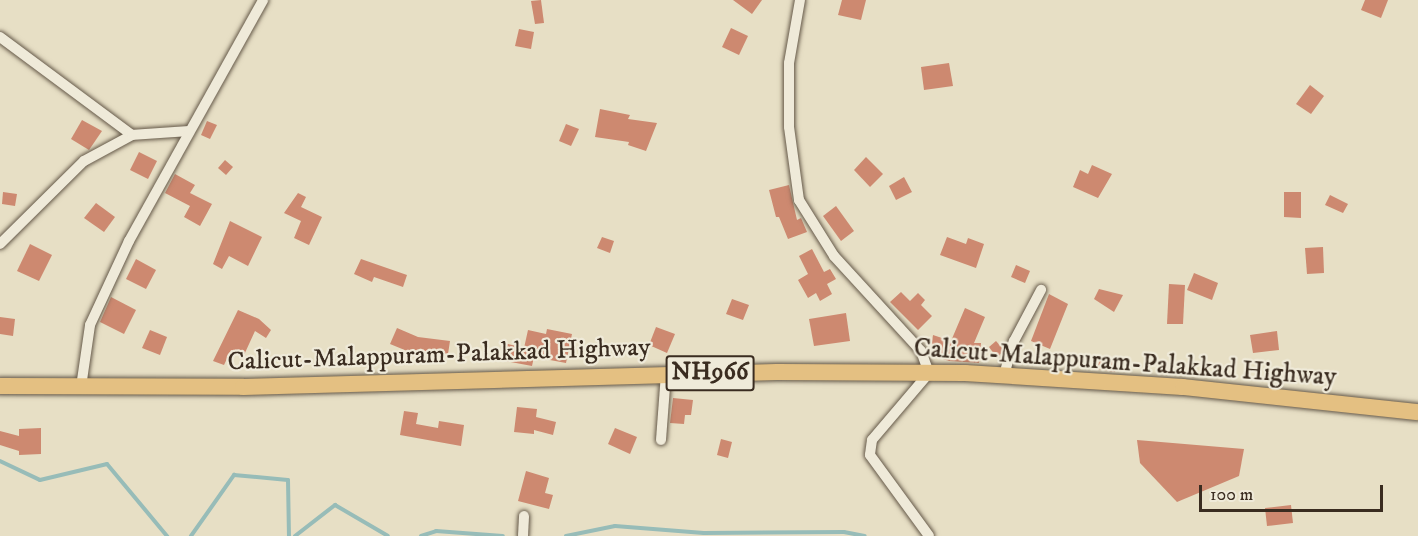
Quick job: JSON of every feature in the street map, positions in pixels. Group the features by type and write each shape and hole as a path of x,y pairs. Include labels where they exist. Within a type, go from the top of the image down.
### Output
{"highway":[{"name":"Calicut-Malappuram-Palakkad Highway","path":"0,386 521,382 666,374 929,373 1004,375 1183,387 1418,412"}],"street":[{"path":"81,387 90,325 129,241 188,131 263,0"},
{"path":"800,0 789,63 789,116 799,200 834,256 921,351 929,373 872,440 870,455 928,536"},
{"path":"0,37 132,135"},
{"path":"0,244 84,161 132,135 188,131"},
{"path":"1004,375 1014,341 1041,290"},
{"path":"661,440 666,374"},
{"path":"523,532 524,516"}],"building":[{"path":"541,0 544,23 535,24 531,1"},
{"path":"733,0 762,0 752,14"},
{"path":"842,0 866,0 861,20 838,15"},
{"path":"1365,0 1388,0 1381,18 1361,10"},
{"path":"731,28 748,36 739,55 722,47"},
{"path":"519,29 534,32 531,49 515,46"},
{"path":"949,63 953,86 924,90 921,67"},
{"path":"1310,85 1324,96 1311,114 1296,104"},
{"path":"600,109 630,115 628,119 657,123 646,151 628,145 629,142 595,137"},
{"path":"82,120 102,131 89,150 71,139"},
{"path":"207,121 217,125 210,139 201,135"},
{"path":"566,124 579,129 571,146 559,141"},
{"path":"139,152 157,161 148,179 130,170"},
{"path":"866,157 883,174 870,187 854,170"},
{"path":"225,160 233,167 226,175 218,168"},
{"path":"1092,165 1112,174 1098,198 1073,187 1080,170 1088,174"},
{"path":"175,174 195,185 190,193 212,204 200,226 184,217 190,206 165,193"},
{"path":"904,177 912,192 896,200 889,186"},
{"path":"789,185 797,220 801,218 807,232 788,239 779,217 776,217 769,190"},
{"path":"3,192 17,194 15,206 2,204"},
{"path":"1284,192 1301,192 1301,218 1284,217"},
{"path":"298,193 306,197 301,207 322,217 309,245 294,238 301,221 284,213"},
{"path":"1330,195 1348,204 1343,213 1325,205"},
{"path":"96,203 115,217 104,232 84,218"},
{"path":"836,206 854,231 841,241 823,216"},
{"path":"230,221 262,237 248,266 229,256 222,269 213,264"},
{"path":"602,237 614,241 610,253 597,248"},
{"path":"947,237 966,244 968,238 984,244 976,268 940,255"},
{"path":"30,244 52,255 39,281 17,271"},
{"path":"1323,247 1324,273 1307,274 1305,248"},
{"path":"812,249 824,272 830,269 836,279 827,284 832,294 820,301 816,293 808,298 798,280 808,274 799,256"},
{"path":"136,259 156,270 146,289 126,279"},
{"path":"361,259 407,275 403,287 374,277 372,282 354,274"},
{"path":"1016,265 1030,271 1025,283 1011,277"},
{"path":"1194,273 1218,283 1212,300 1187,290"},
{"path":"1169,284 1185,285 1183,324 1167,324"},
{"path":"1099,289 1123,295 1114,312 1094,299"},
{"path":"901,292 910,301 918,293 925,300 921,305 932,316 918,330 890,302"},
{"path":"1049,294 1068,304 1050,349 1031,341"},
{"path":"111,297 136,310 124,334 100,322"},
{"path":"732,299 749,305 743,320 726,314"},
{"path":"965,308 985,317 974,343 981,343 979,363 949,361 930,355 933,335 951,341"},
{"path":"238,310 259,319 271,330 266,338 255,331 244,355 231,350 224,365 213,361"},
{"path":"846,313 850,341 814,346 809,319"},
{"path":"0,317 15,319 13,336 0,334"},
{"path":"656,327 675,334 667,353 649,345"},
{"path":"397,328 418,337 450,341 448,354 412,353 390,344"},
{"path":"547,329 572,334 566,363 534,357 532,366 500,360 504,343 524,348 528,330 546,334"},
{"path":"150,330 167,337 160,355 142,348"},
{"path":"1277,331 1279,350 1253,353 1250,335"},
{"path":"996,341 1004,350 997,358 989,347"},
{"path":"1101,356 1119,362 1115,372 1097,369"},
{"path":"673,398 693,400 691,415 685,415 684,424 670,423"},
{"path":"517,407 537,409 536,417 556,422 553,435 534,430 534,434 514,432"},
{"path":"404,411 418,413 416,424 438,428 439,421 464,425 461,446 400,435"},
{"path":"41,428 41,454 19,455 19,451 0,445 0,431 19,436 19,429"},
{"path":"615,428 637,437 630,454 608,444"},
{"path":"721,439 732,442 728,458 717,455"},
{"path":"1137,440 1244,449 1239,476 1177,502 1140,463"},
{"path":"526,471 549,478 545,493 553,495 549,509 518,501"},
{"path":"1291,505 1293,523 1267,526 1265,508"}],"waterway":[{"path":"0,461 40,480 107,464 167,536"},
{"path":"191,536 234,475 288,480 289,536"},
{"path":"295,536 335,505 388,536"},
{"path":"566,536 615,526 704,533 844,532 865,536"},
{"path":"421,536 436,531 503,536"}]}
